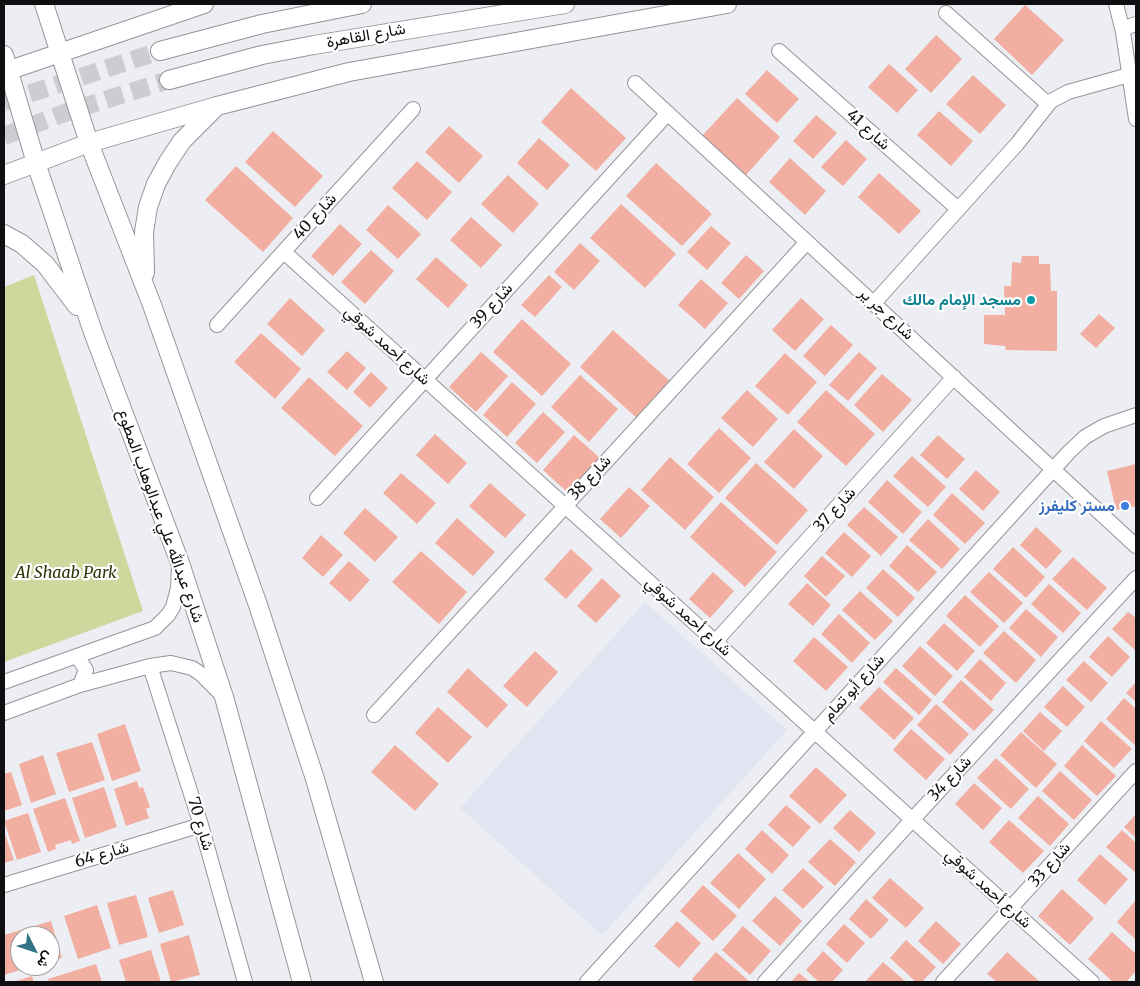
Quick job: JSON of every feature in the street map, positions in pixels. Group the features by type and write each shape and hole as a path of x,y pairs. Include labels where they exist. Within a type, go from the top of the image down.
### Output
{"main road":[{"path":"44,4 89,143 152,305 258,605 315,779 374,982"},
{"path":"5,66 58,52 195,4"},
{"name":"شارع القاهرة","path":"160,50 262,24 362,4"},
{"name":"شارع القاهرة","path":"169,80 262,55 314,44 565,4"},
{"path":"4,175 89,143 217,106 349,72 727,4"},
{"name":"شارع عبدالله علي عبدالوهاب المطوع","path":"5,66 93,332 180,563 224,697 302,982"},
{"path":"152,305 145,281 143,256 148,207 168,162 182,142 217,106"},
{"path":"4,234 22,244 55,274 93,332"}],"street":[{"path":"1116,4 1123,32 1136,119"},
{"path":"946,13 1048,104"},
{"path":"1123,32 1127,27 1136,24"},
{"name":"شارع 41","path":"779,51 958,209"},
{"path":"874,304 1017,144 1048,104 1068,92 1129,75"},
{"name":"شارع جر ير","path":"635,83 1136,546"},
{"name":"شارع 40","path":"217,324 413,110"},
{"name":"شارع 39","path":"317,498 668,113"},
{"name":"شارع 38","path":"374,715 807,242"},
{"name":"شارع أحمد شوقي","path":"284,252 1092,982"},
{"name":"شارع 37","path":"715,642 954,377"},
{"name":"شارع أبو تمام","path":"587,982 1077,444 1094,431 1114,421 1136,415"},
{"path":"4,682 147,633 168,615 176,598 180,563"},
{"name":"شارع 34","path":"765,982 1136,578"},
{"path":"77,656 86,670 80,685"},
{"path":"4,713 80,685 150,666 171,663 192,668 202,674 224,697"},
{"name":"شارع 70","path":"150,666 201,825 245,982"},
{"name":"شارع 33","path":"943,982 1136,771"},
{"name":"شارع 64","path":"4,885 201,825"}],"shaded area":[{"path":"645,602 787,730 602,935 460,808"}],"green space":[{"name":"Al Shaab Park","path":"34,275 143,611 4,662 4,287"}],"building":[{"path":"1025,5 1064,40 1032,75 994,39"},
{"path":"936,35 962,59 931,93 905,69"},
{"path":"889,64 918,90 897,113 868,87"},
{"path":"767,70 799,99 777,123 745,94"},
{"path":"973,75 1006,105 980,134 946,104"},
{"path":"571,88 626,138 596,171 541,122"},
{"path":"737,98 780,137 746,175 702,136"},
{"path":"939,111 973,141 951,166 917,135"},
{"path":"816,115 837,133 813,159 793,141"},
{"path":"449,126 483,156 459,183 425,152"},
{"path":"273,131 323,176 295,207 245,162"},
{"path":"539,138 570,165 547,190 517,163"},
{"path":"846,140 867,159 843,186 821,167"},
{"path":"790,158 826,191 805,215 769,182"},
{"path":"417,161 452,192 427,220 392,188"},
{"path":"656,163 712,214 682,246 626,196"},
{"path":"236,166 293,218 263,252 205,200"},
{"path":"879,173 921,211 899,234 858,197"},
{"path":"508,175 539,204 513,233 481,204"},
{"path":"621,204 676,254 645,288 590,238"},
{"path":"388,205 421,234 398,259 366,230"},
{"path":"471,217 502,245 481,268 450,240"},
{"path":"340,224 362,244 333,276 311,256"},
{"path":"711,226 731,243 707,270 687,252"},
{"path":"580,243 600,261 574,290 554,272"},
{"path":"371,250 394,271 365,304 341,282"},
{"path":"746,255 764,271 739,299 721,283"},
{"name":"مسجد الإمام مالك","path":"1022,256 1039,256 1039,264 1050,264 1051,291 1057,291 1057,351 1006,350 1005,346 984,344 984,315 1005,315 1004,286 1011,286 1012,262 1021,263"},
{"path":"436,257 468,285 448,308 416,279"},
{"path":"549,275 562,287 535,317 521,305"},
{"path":"701,279 728,303 705,329 678,305"},
{"path":"290,298 325,330 302,356 267,324"},
{"path":"801,298 824,319 795,351 772,330"},
{"path":"1099,314 1115,328 1096,348 1080,334"},
{"path":"522,319 571,364 542,396 493,352"},
{"path":"831,325 853,345 825,376 803,356"},
{"path":"613,330 672,383 639,420 580,367"},
{"path":"261,333 301,369 275,399 234,362"},
{"path":"347,351 366,368 347,390 327,372"},
{"path":"481,352 508,376 476,412 449,387"},
{"path":"859,352 877,368 848,401 829,385"},
{"path":"785,353 817,382 788,415 755,386"},
{"path":"371,372 388,388 370,408 353,392"},
{"path":"882,374 912,400 883,432 854,405"},
{"path":"580,375 618,409 589,442 551,407"},
{"path":"309,377 363,426 335,456 281,408"},
{"path":"512,382 536,404 507,437 483,415"},
{"path":"747,390 778,419 753,447 721,418"},
{"path":"826,390 875,434 846,466 797,422"},
{"path":"543,412 565,432 537,463 515,443"},
{"path":"719,428 751,458 719,493 687,464"},
{"path":"794,429 823,456 794,489 764,462"},
{"path":"435,434 467,463 448,484 416,455"},
{"path":"574,435 600,458 568,493 543,470"},
{"path":"938,435 965,459 947,479 920,455"},
{"path":"912,456 946,487 928,507 893,476"},
{"path":"670,457 714,497 685,530 641,490"},
{"path":"756,463 808,510 777,545 725,498"},
{"path":"1136,464 1136,506 1116,510 1107,471"},
{"path":"976,470 1000,492 983,511 959,489"},
{"path":"401,473 436,503 417,524 383,493"},
{"path":"887,480 922,512 903,534 868,502"},
{"path":"490,483 526,515 505,538 469,506"},
{"path":"629,487 650,506 621,538 600,519"},
{"path":"952,493 985,523 965,544 933,515"},
{"path":"721,502 777,552 745,587 690,537"},
{"path":"864,507 898,537 881,556 847,525"},
{"path":"365,508 398,537 375,562 343,533"},
{"path":"457,518 495,552 473,576 435,543"},
{"path":"928,519 960,549 942,569 909,540"},
{"path":"1036,527 1062,551 1046,569 1020,545"},
{"path":"844,532 871,556 852,577 825,553"},
{"path":"321,535 343,555 323,577 302,558"},
{"path":"907,545 937,572 918,592 889,566"},
{"path":"1013,547 1045,577 1026,598 993,569"},
{"path":"571,549 593,569 566,599 544,579"},
{"path":"421,551 467,592 439,624 392,582"},
{"path":"822,556 845,576 826,597 804,576"},
{"path":"1073,557 1107,588 1087,610 1052,579"},
{"path":"349,561 370,580 350,602 329,583"},
{"path":"883,569 915,598 898,617 866,588"},
{"path":"713,572 734,591 710,618 689,599"},
{"path":"989,572 1023,603 1004,623 970,592"},
{"path":"602,578 621,596 596,623 577,606"},
{"path":"807,583 831,605 813,626 788,604"},
{"path":"1049,584 1081,613 1063,633 1031,604"},
{"path":"860,591 893,621 875,640 842,610"},
{"path":"965,595 999,626 980,647 946,616"},
{"path":"1026,609 1058,637 1041,657 1009,628"},
{"path":"1128,612 1136,618 1136,651 1112,629"},
{"path":"839,614 870,643 852,663 821,634"},
{"path":"944,623 975,651 957,671 926,643"},
{"path":"1004,631 1036,660 1016,683 983,653"},
{"path":"1108,636 1130,657 1112,677 1089,657"},
{"path":"814,637 848,667 826,691 793,661"},
{"path":"920,646 953,676 935,696 902,666"},
{"path":"535,651 558,672 527,707 503,686"},
{"path":"980,659 1006,683 991,701 964,677"},
{"path":"1084,661 1108,683 1091,702 1066,680"},
{"path":"468,668 508,705 487,728 447,692"},
{"path":"896,668 932,700 919,715 883,682"},
{"path":"961,680 994,710 974,731 942,702"},
{"path":"1136,682 1136,702 1126,693"},
{"path":"1063,686 1085,707 1067,727 1044,707"},
{"path":"879,687 914,718 894,740 859,708"},
{"path":"1124,698 1136,709 1136,746 1106,719"},
{"path":"936,704 969,734 950,755 917,725"},
{"path":"438,707 472,737 448,763 415,733"},
{"path":"1040,712 1062,731 1044,751 1023,731"},
{"path":"1101,721 1132,749 1114,768 1084,741"},
{"path":"125,724 141,771 112,781 97,734"},
{"path":"911,729 945,759 926,780 893,750"},
{"path":"1021,732 1057,764 1036,788 1000,755"},
{"path":"92,742 105,780 69,792 56,753"},
{"path":"395,745 439,784 415,811 371,772"},
{"path":"1082,745 1116,776 1097,796 1064,766"},
{"path":"43,755 56,794 31,803 19,764"},
{"path":"996,758 1029,789 1011,809 977,778"},
{"path":"816,767 847,795 820,824 789,796"},
{"path":"1060,771 1092,800 1074,820 1042,791"},
{"path":"11,772 22,805 4,811 4,774"},
{"path":"137,781 139,788 143,787 150,807 146,809 149,818 126,826 114,789"},
{"path":"974,783 1002,808 983,830 955,804"},
{"path":"104,787 117,827 85,838 72,798"},
{"path":"1038,796 1069,824 1050,846 1018,818"},
{"path":"65,798 80,841 72,844 71,840 55,845 56,849 48,852 33,809"},
{"path":"786,805 811,827 793,847 768,825"},
{"path":"850,810 876,833 859,852 833,828"},
{"path":"28,813 41,852 17,860 4,821"},
{"path":"1136,814 1136,838 1124,827"},
{"path":"1009,820 1044,851 1023,873 989,842"},
{"path":"762,830 789,855 772,874 745,849"},
{"path":"1122,830 1136,843 1136,873 1106,847"},
{"path":"4,831 14,860 4,863"},
{"path":"830,839 856,862 835,886 808,862"},
{"path":"738,853 766,879 739,909 710,883"},
{"path":"1100,854 1128,879 1105,905 1077,880"},
{"path":"803,868 824,887 803,909 782,890"},
{"path":"890,878 924,908 906,928 872,898"},
{"path":"703,885 737,916 713,941 680,911"},
{"path":"1062,889 1094,918 1070,945 1038,916"},
{"path":"173,890 184,925 159,933 148,898"},
{"path":"136,895 148,937 119,945 107,903"},
{"path":"775,896 802,921 780,946 752,921"},
{"path":"866,899 889,920 871,939 849,919"},
{"path":"1136,900 1136,940 1117,922"},
{"path":"97,905 111,948 78,959 64,916"},
{"path":"51,921 52,926 34,926"},
{"path":"677,921 701,943 679,968 654,946"},
{"path":"936,921 961,944 943,964 918,941"},
{"path":"844,924 865,943 847,963 826,944"},
{"path":"743,926 771,951 750,975 722,950"},
{"path":"1112,932 1136,954 1136,971 1126,982 1113,982 1088,959"},
{"path":"10,933 10,973 4,975 4,935"},
{"path":"189,935 200,975 171,982 160,944"},
{"path":"906,940 936,967 922,982 916,982 890,958"},
{"path":"151,950 161,982 126,982 119,960"},
{"path":"823,951 843,970 832,982 819,982 806,970"},
{"path":"716,952 750,982 695,982 692,979"},
{"path":"1007,952 1040,982 997,982 987,974"},
{"path":"883,962 906,982 866,981"},
{"path":"96,964 102,982 49,982 48,979"},
{"path":"799,973 810,982 791,982"},
{"path":"32,976 34,982 13,982"}],"tunnel":[{"path":"4,102 160,51"},
{"path":"4,136 70,111 169,80"}],"place":[{"name":"مسجد الإمام مالك","path":"1031,300"},
{"name":"مستر كليفرز","path":"1125,506"}]}
